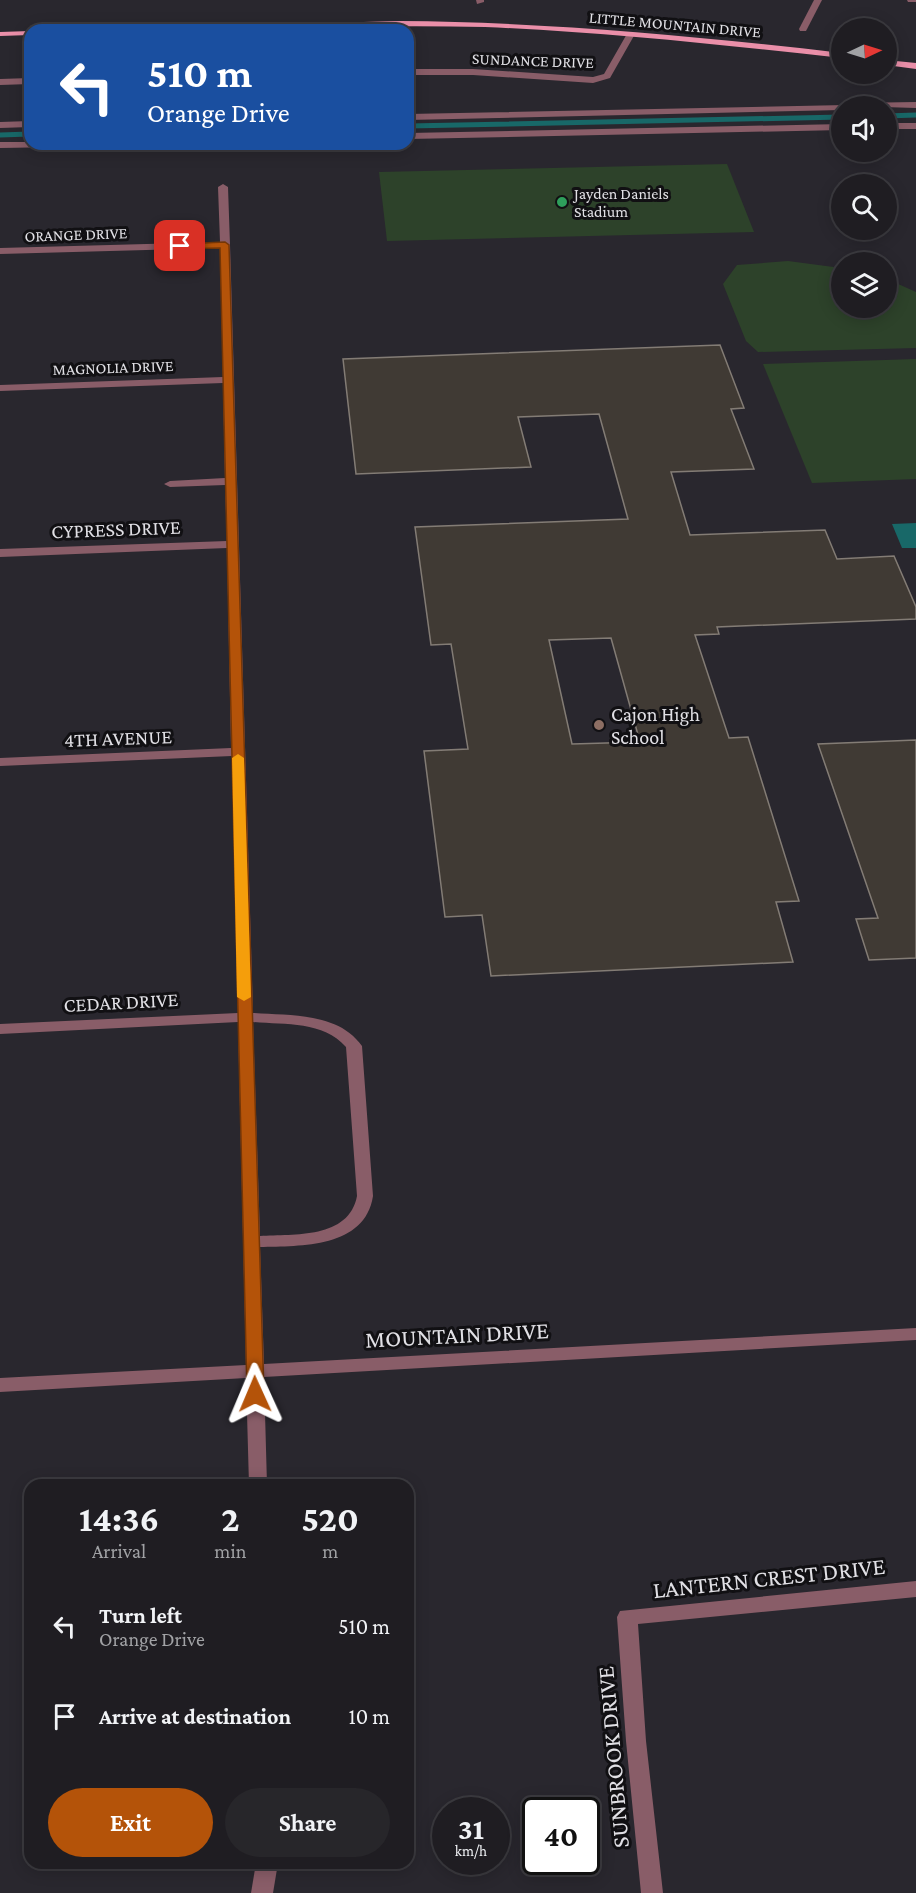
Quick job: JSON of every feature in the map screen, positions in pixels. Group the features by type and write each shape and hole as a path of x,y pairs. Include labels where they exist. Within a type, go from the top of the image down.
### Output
{"main road":[{"name":"LITTLE MOUNTAIN DRIVE","path":"414,24 631,34 831,56"},
{"path":"0,34 24,33"},
{"path":"897,63 916,66"}],"street":[{"path":"803,29 818,0"},
{"path":"911,0 916,0"},
{"name":"SUNDANCE DRIVE","path":"414,72 473,72 593,80 607,76 631,34"},
{"path":"0,82 24,81"},
{"path":"897,105 916,105"},
{"path":"414,117 831,107"},
{"path":"0,125 24,124"},
{"path":"897,126 916,126"},
{"path":"414,136 831,127"},
{"path":"0,145 24,145"},
{"path":"223,187 258,1479"},
{"name":"ORANGE DRIVE","path":"0,251 225,245"},
{"name":"MAGNOLIA DRIVE","path":"0,388 228,380"},
{"path":"170,484 231,481"},
{"name":"CYPRESS DRIVE","path":"0,553 233,544"},
{"name":"4TH AVENUE","path":"0,762 238,752"},
{"name":"CEDAR DRIVE","path":"0,1029 244,1017 309,1022 326,1026 344,1035 354,1046 365,1196 360,1214 349,1226 334,1233 318,1237 251,1242"},
{"name":"MOUNTAIN DRIVE","path":"0,1385 916,1334"},
{"name":"LANTERN CREST DRIVE","path":"627,1617 916,1589"},
{"name":"SUNBROOK DRIVE","path":"627,1617 636,1742 652,1893"},
{"path":"262,1893 266,1869"}],"green space":[{"name":"Jayden Daniels Stadium","path":"727,164 754,232 387,241 379,172"},
{"path":"788,261 831,267 831,318 897,318 897,283 916,292 916,348 758,352 746,341 723,284 737,265"},
{"path":"916,359 916,479 812,483 763,364"}],"water":[{"path":"916,523 916,548 902,548 892,524"}],"building":[{"path":"720,345 744,408 731,409 754,469 671,472 690,535 825,530 837,559 894,556 916,607 916,619 717,627 719,634 695,635 729,738 748,737 799,901 776,902 793,962 491,976 482,915 445,917 424,751 468,749 451,644 431,645 415,527 628,519 599,414 518,417 531,467 356,474 343,359","holes":["611,638 640,742 572,744 549,640"]},
{"path":"916,740 916,958 869,960 856,919 878,918 818,744"}],"waterway":[{"path":"897,116 916,115"},
{"path":"414,126 831,117"},
{"path":"0,135 24,134"}],"slow traffic":[{"path":"238,758 244,997"}],"place":[{"name":"Jayden Daniels Stadium","path":"562,202"},
{"name":"Cajon High School","path":"599,725"}],"route":[{"path":"180,246 225,245 255,1394"}]}
